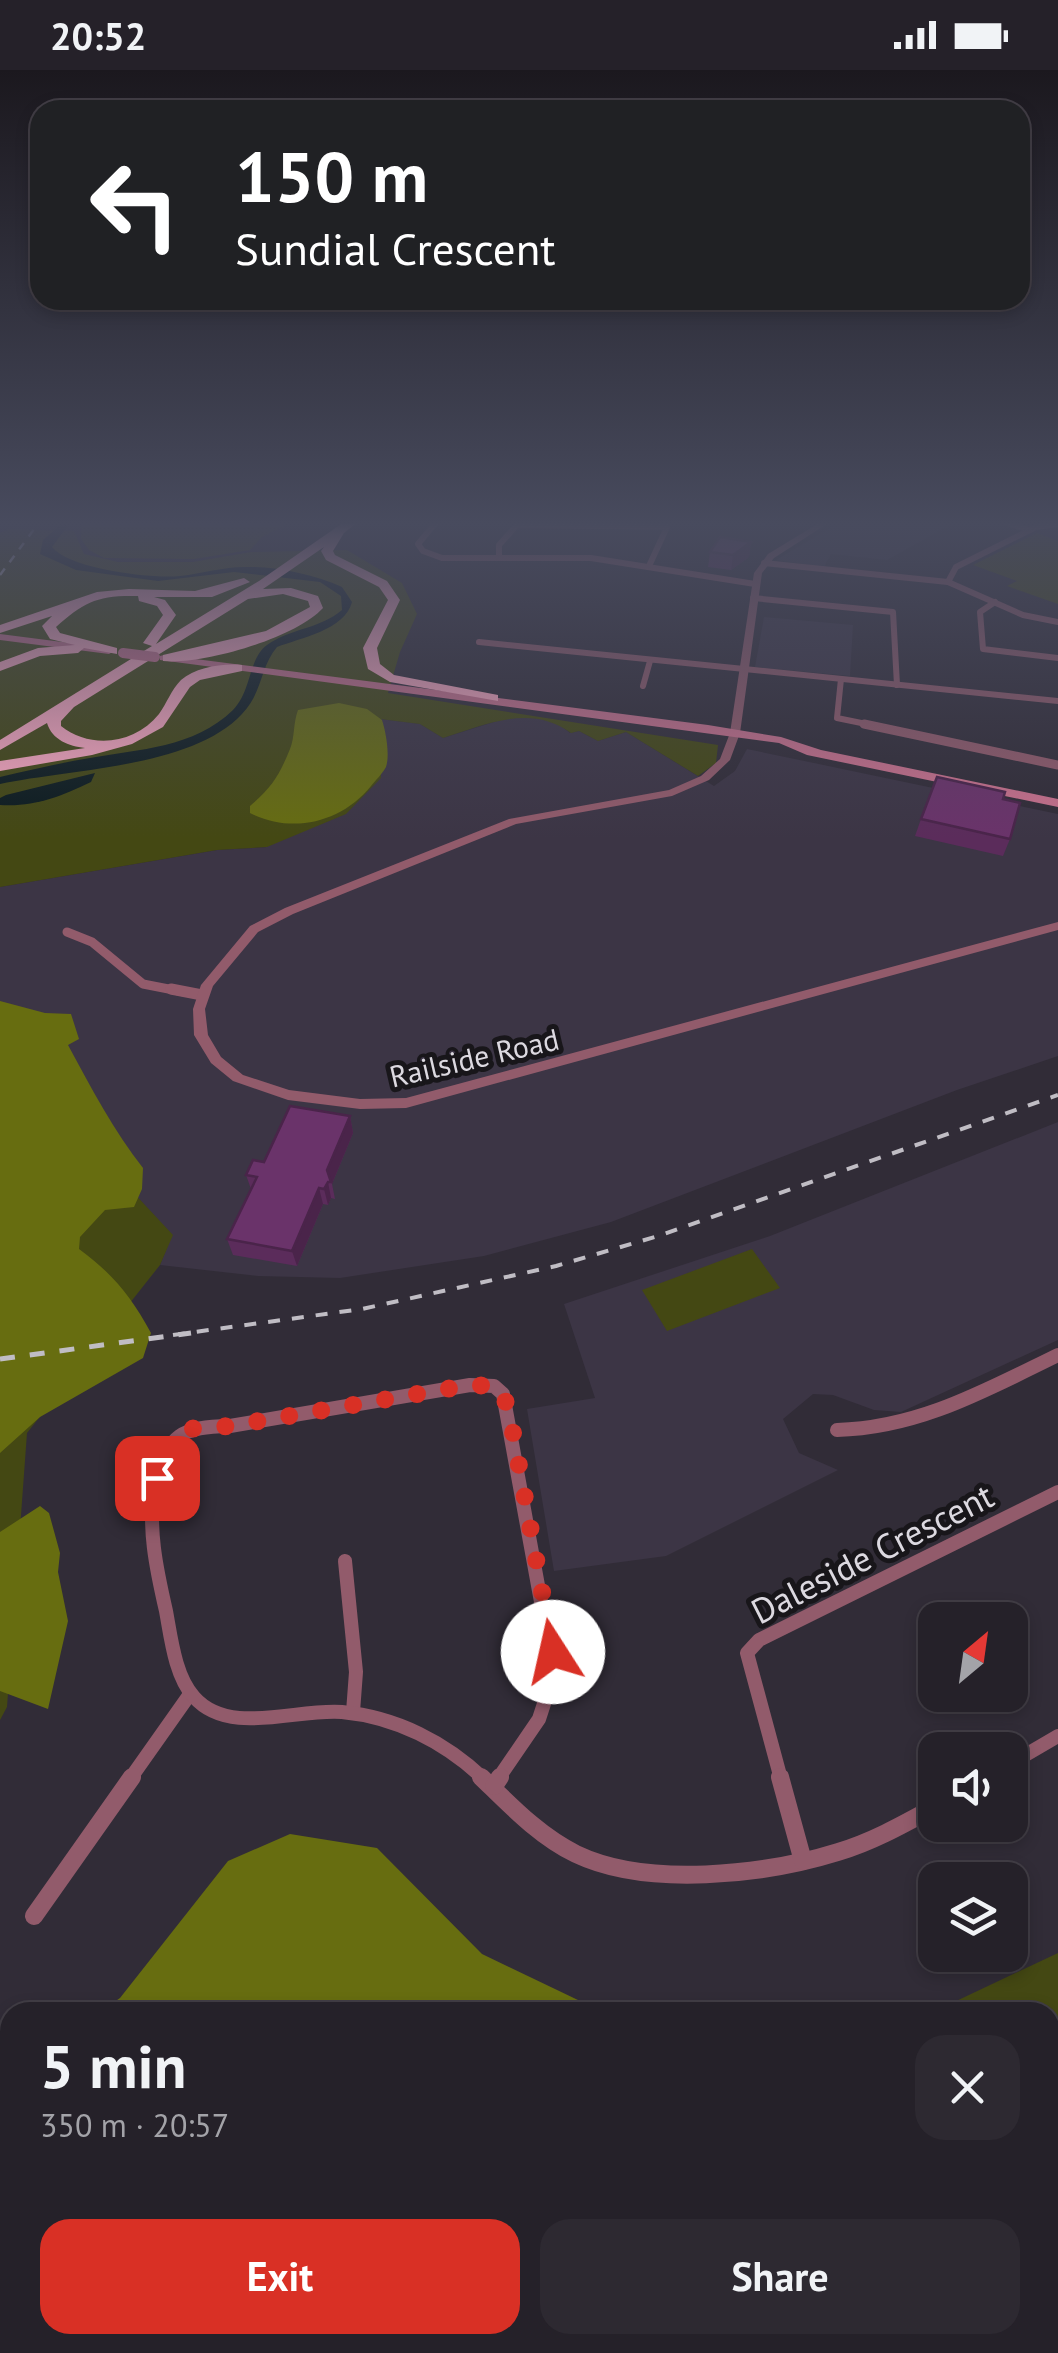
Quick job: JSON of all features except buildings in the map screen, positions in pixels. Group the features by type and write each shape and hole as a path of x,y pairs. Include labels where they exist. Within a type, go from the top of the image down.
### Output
{"highway":[{"path":"50,627 56,636 118,652"},
{"path":"159,654 168,627"},
{"path":"0,746 194,627"},
{"path":"0,734 159,654 197,627"},
{"path":"159,654 210,650 286,627"},
{"path":"381,627 370,648 373,666 390,678 493,698"},
{"path":"0,666 38,652 96,650"},
{"path":"73,700 54,720 54,727 72,742 106,744 142,732 154,722 183,675 159,654"},
{"path":"0,766 138,737 158,722 186,680 202,672 237,668"}],"main road":[{"path":"0,633 96,650 159,654 237,668 493,698 685,727 1058,803"},
{"path":"685,727 720,724 736,714"}],"street":[{"path":"67,932 92,942 143,984 202,996 231,953 266,922 512,821 685,789 722,765 734,736 748,627"},
{"path":"894,627 897,685"},
{"path":"982,627 984,649 1058,658"},
{"path":"479,642 1058,700"},
{"path":"642,686 650,660"},
{"path":"841,680 834,716 841,720 1058,765"},
{"name":"Railside Road","path":"202,996 201,1035 216,1060 238,1078 288,1095 360,1104 406,1104 1058,926"},
{"path":"837,1430 890,1427 935,1413 1058,1355"},
{"path":"494,1786 539,1720 554,1673 503,1394 483,1383 230,1426 186,1429 171,1445 157,1478 153,1524 172,1646 190,1694 212,1708 254,1720 320,1711 353,1712 423,1734 448,1747 554,1842 606,1866 663,1872 803,1861 840,1851 918,1814"},
{"name":"Daleside Crescent","path":"803,1861 747,1653 759,1640 1058,1492"},
{"path":"344,1561 356,1672 353,1712"},
{"path":"34,1916 190,1694"},
{"path":"1028,1754 1058,1736"}],"shaded area":[{"path":"309,627 330,627 277,647 249,706 220,732 162,756 0,784 0,777 165,745 201,732 233,710 244,694 256,658 267,645"},
{"path":"762,627 853,627 850,676 755,667"},
{"path":"339,703 367,709 382,720 388,756 381,774 345,809 315,821 282,823 250,813 250,806 282,767 292,744 298,710"},
{"path":"507,718 555,721 570,733 579,731 598,741 626,732 714,786 735,771 747,749 1058,814 1058,1056 957,1090 611,1222 484,1256 340,1278 258,1276 160,1265 172,1235 117,1175 0,1022 0,887 217,850 267,847 378,726 380,719 420,724 443,738"},
{"path":"95,773 91,782 57,796 36,803 0,805 0,798 6,795"},
{"path":"0,1001 45,1013 71,1014 79,1039 68,1045 113,1125 143,1168 142,1189 134,1207 105,1210 80,1237 79,1249 120,1286 151,1333 143,1358 40,1417 0,1453"},
{"path":"1058,1122 1058,1340 901,1412 874,1410 833,1395 813,1394 783,1419 799,1453 838,1470 666,1556 554,1571 527,1409 595,1398 564,1304 770,1236"},
{"path":"40,1506 49,1513 60,1553 58,1572 68,1621 48,1709 0,1691 0,1532"},
{"path":"290,1834 377,1848 482,1954 582,2002 114,2002 228,1861"}],"green space":[{"path":"0,627 411,627 388,693 718,745 716,763 698,776 626,732 598,741 579,731 571,733 540,719 524,718 443,738 420,724 380,719 381,778 346,814 267,847 217,850 0,887"},
{"path":"0,1022 117,1175 173,1235 160,1265 27,1433 7,1707 0,1720"},
{"path":"752,1249 780,1288 667,1331 642,1290"},
{"path":"1058,1953 1058,2002 954,2002 1018,1972 1028,1972 1028,1967"}],"railway":[{"path":"173,1335 362,1309 556,1266 658,1236 1058,1095"},
{"path":"0,1359 191,1333"}],"route":[{"path":"157,1478 171,1445 186,1429 230,1426 483,1383 494,1386 508,1405 553,1652"}]}
